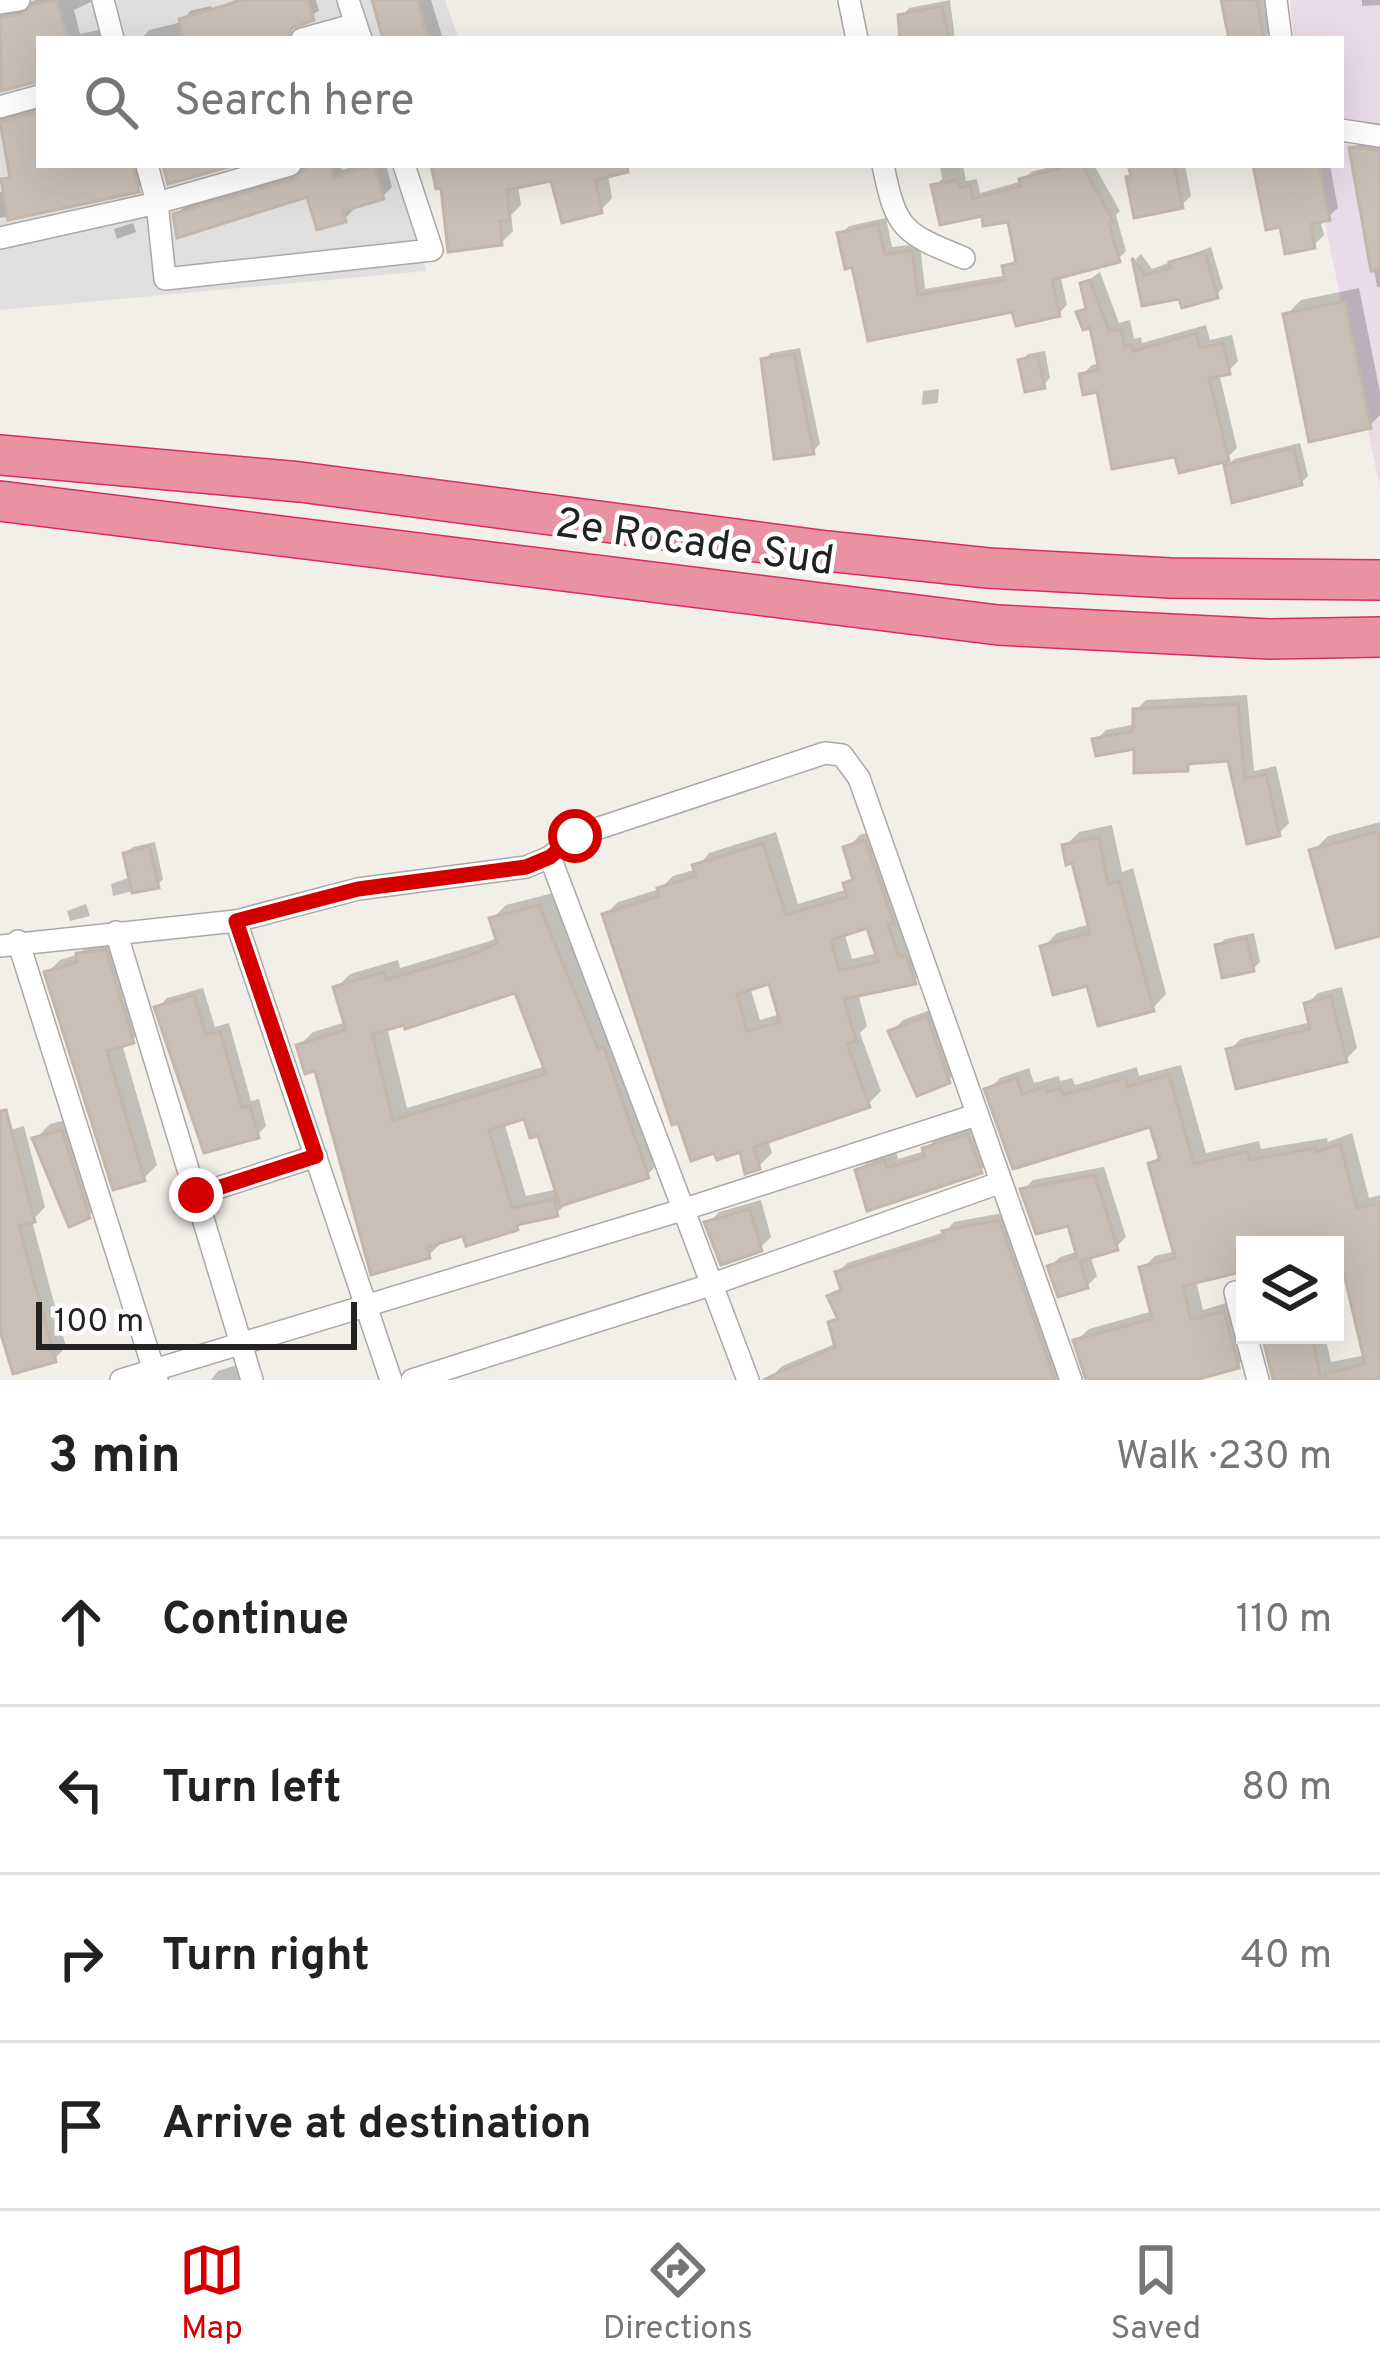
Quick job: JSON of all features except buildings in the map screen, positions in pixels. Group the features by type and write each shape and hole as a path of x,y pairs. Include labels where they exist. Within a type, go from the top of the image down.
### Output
{"highway":[{"name":"2e Rocade Sud","path":"0,455 299,482 988,568 1171,578 1380,580"},
{"name":"2e Rocade Sud","path":"0,503 975,623 1269,639 1380,637"}],"street":[{"path":"0,3 19,0"},
{"path":"103,0 112,36"},
{"path":"326,36 359,32 348,0"},
{"path":"849,0 856,36"},
{"path":"1276,0 1281,36"},
{"path":"0,107 36,97"},
{"path":"1344,130 1380,136"},
{"path":"148,168 158,203 165,279 432,250 405,168"},
{"path":"0,238 158,203 280,168"},
{"path":"884,168 892,210 904,228 964,258"},
{"path":"155,1376 9,944 236,921 358,889 526,867 550,857 575,836 825,753 842,755 860,778 1071,1380"},
{"path":"550,857 748,1380"},
{"path":"236,921 391,1380"},
{"path":"116,932 252,1380"},
{"path":"121,1380 155,1376 241,1344 685,1209 976,1114"},
{"path":"196,1195 316,1156"},
{"path":"412,1380 710,1286 999,1183"},
{"path":"1234,1292 1236,1299"},
{"path":"1248,1344 1258,1380"}],"shaded area":[{"path":"0,0 445,0 458,36 36,36 36,168 397,168 426,271 0,310"},
{"path":"1290,0 1380,0 1380,489 1314,168 1344,168 1344,36 1294,36"}],"route":[{"path":"196,1195 316,1156 236,921 358,889 526,867 550,857 575,836"}]}
